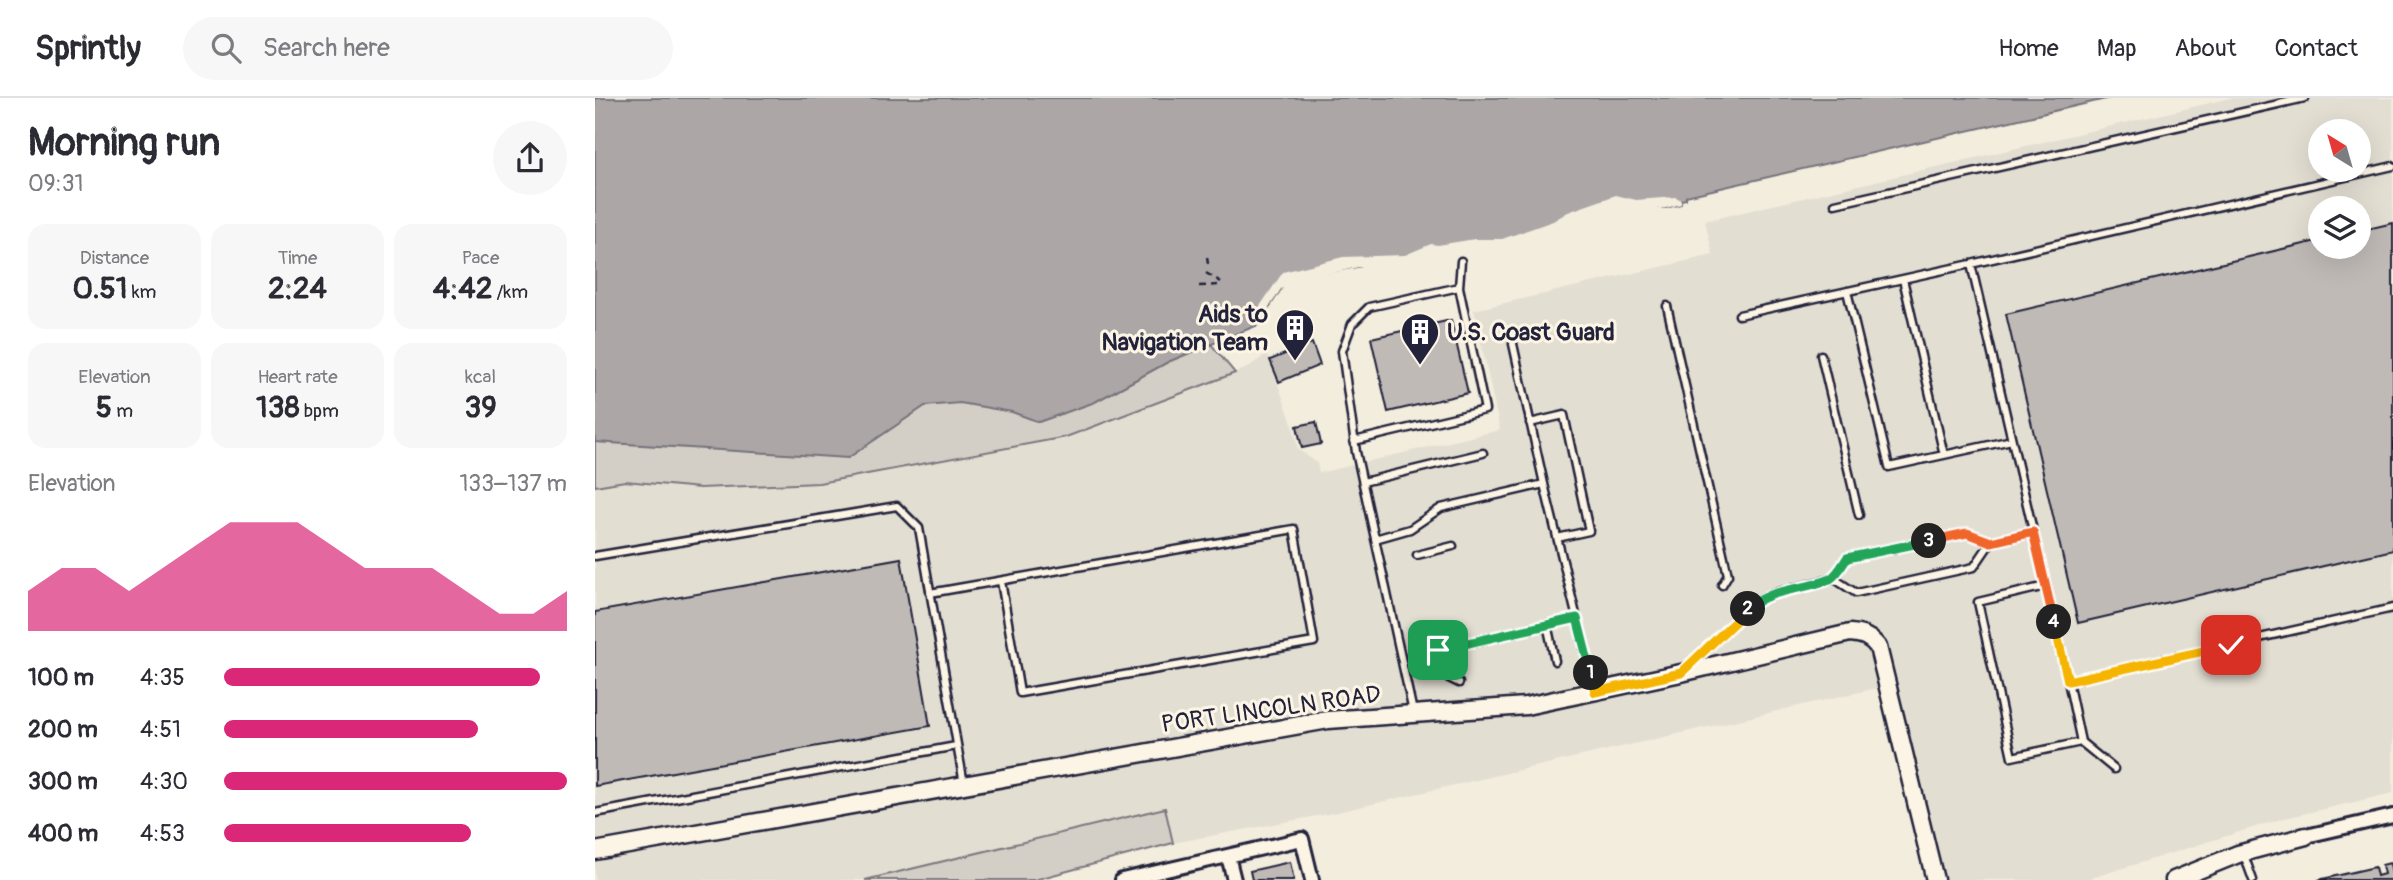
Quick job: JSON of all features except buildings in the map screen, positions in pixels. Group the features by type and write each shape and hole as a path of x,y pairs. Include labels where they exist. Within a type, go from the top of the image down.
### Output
{"street":[{"name":"PORT LINCOLN ROAD","path":"595,851 1328,720 1526,706 1850,633 1871,638 1878,647 1935,880"},
{"path":"2174,880 2243,853 2393,816"},
{"path":"1122,880 1302,839 1312,880"},
{"path":"1228,856 1234,880"}],"lane":[{"path":"1835,204 2305,98"},
{"path":"1739,316 2393,166"},
{"path":"1354,441 1485,410 1458,287 1461,261"},
{"path":"1971,264 2081,742 2114,769"},
{"path":"1903,279 1944,455"},
{"path":"1413,712 1356,452 1342,351 1352,324 1369,307 1458,287"},
{"path":"1847,292 1889,467 2012,440"},
{"path":"1667,306 1728,575 1722,585"},
{"path":"1513,344 1543,484 1595,692"},
{"path":"1821,355 1859,515"},
{"path":"1530,423 1564,415 1589,531 1557,538"},
{"path":"1363,482 1483,453"},
{"path":"1375,539 1410,529 1441,508 1543,484"},
{"path":"595,556 897,506 919,528 964,784"},
{"path":"930,593 1294,529 1314,642 1020,693 1001,581"},
{"path":"1681,673 1755,601 1774,593 1833,578 1847,558 1967,533 1991,542 2033,532"},
{"path":"1833,578 1856,593 1974,567 1991,542"},
{"path":"1417,555 1453,546"},
{"path":"2046,586 1978,602 2012,757 2081,742"},
{"path":"2068,681 2393,608"},
{"path":"1459,683 1443,674 1438,650 1577,618"},
{"path":"1547,624 1555,661"},
{"path":"595,813 957,746"},
{"path":"2243,853 2253,880"}],"path":[{"path":"1207,257 1208,264"},
{"path":"1199,286 1221,284 1206,273"}],"shaded area":[{"path":"595,98 2110,98 1686,196 1686,199 1681,200 1681,204 1666,208 1622,205 1545,232 1287,280 1258,325 1168,362 1095,402 1039,422 1012,412 960,403 925,406 848,458 595,442"},
{"path":"2231,98 2393,98 2393,793 2281,819 2085,880 1935,880 1890,685 1333,813 1173,843 1164,808 865,880 595,880 595,486 625,481 700,488 819,483 1043,442 1066,437 1235,373 1267,354 1293,426 1298,449 1317,463 1319,473 1500,430 1474,310 1713,255 1705,221"},
{"path":"1282,272 1258,325 1210,343 1235,373 1066,437 819,483 700,488 625,481 595,486 595,381"},
{"path":"1165,808 1173,843 1034,880 865,880"}],"pier":[{"path":"1616,195 1636,200 1676,197 1681,200 1681,204 1645,210 1623,209 1522,242 1448,256 1358,267 1289,283 1281,289 1258,325 1254,315 1283,272 1343,257 1405,255 1431,244 1502,239"}],"place":[{"name":"Aids to Navigation Team","path":"1295,362"},
{"name":"U.S. Coast Guard","path":"1420,366"}],"route":[{"path":"1438,650 1577,618 1595,692 1681,673 1755,601 1774,593 1833,578 1847,558 1967,533 1991,542 2033,532 2068,681 2231,645"}]}
